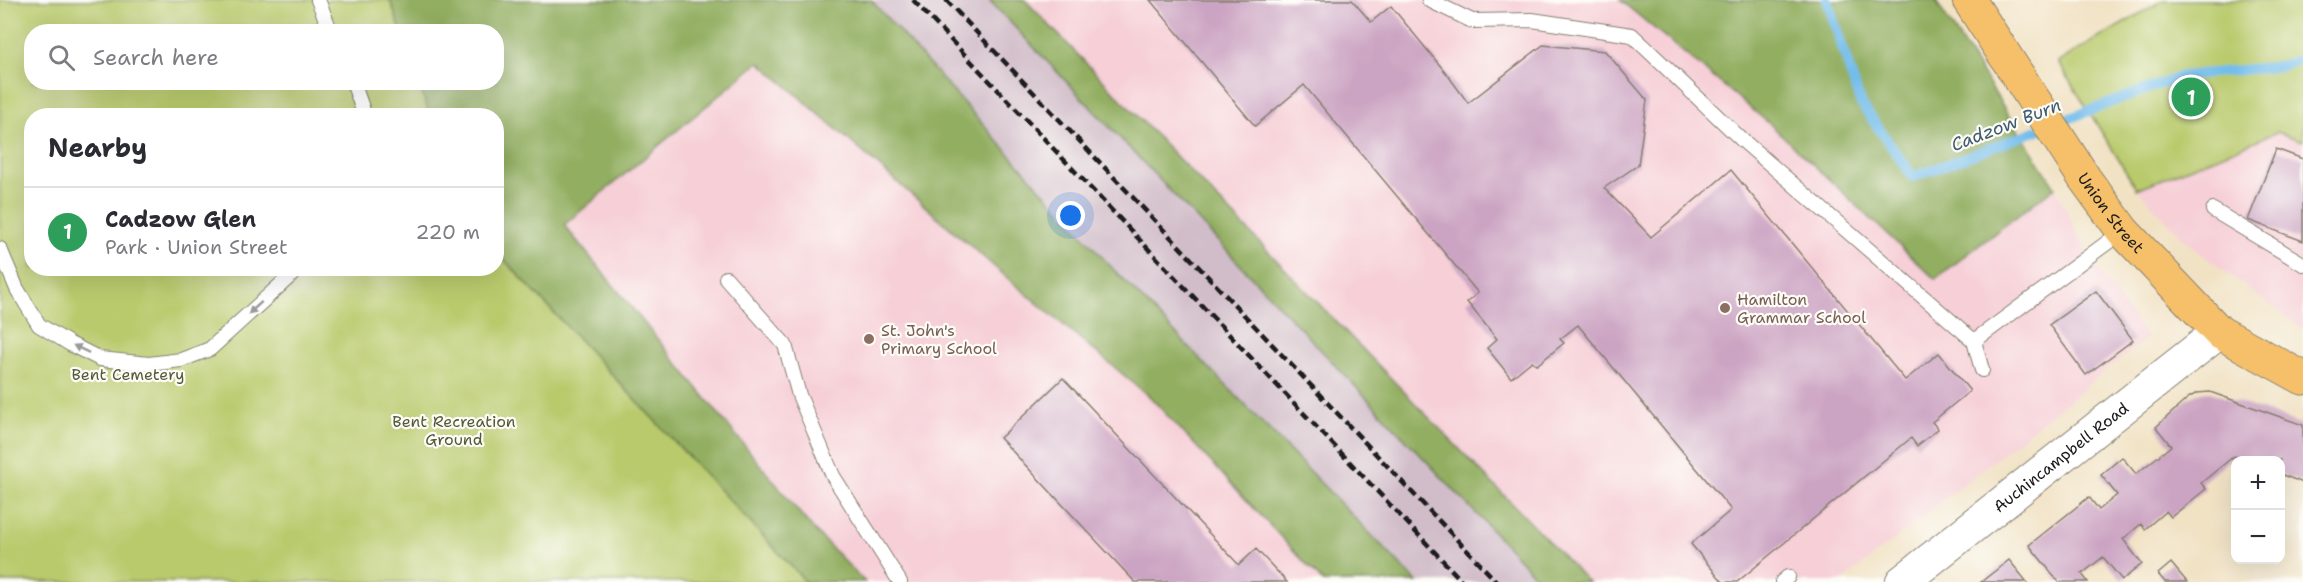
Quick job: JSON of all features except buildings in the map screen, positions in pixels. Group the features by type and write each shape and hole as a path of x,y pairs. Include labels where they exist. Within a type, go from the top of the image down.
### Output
{"main road":[{"name":"Union Street","path":"1970,0 2085,179 2123,231 2219,332 2303,378"}],"street":[{"name":"Auchincampbell Road","path":"1902,582 2219,332"}],"lane":[{"path":"318,0 328,24"},
{"path":"1429,0 1472,21 1532,20 1632,35 1741,139 1974,340 1982,370"},
{"path":"356,90 362,108"},
{"path":"2213,210 2303,264"},
{"path":"1974,340 2123,231"},
{"path":"0,249 17,289 39,325 100,359 149,364 181,360 210,349 290,276"},
{"path":"726,278 785,345 799,395 833,476 900,582"}],"shaded area":[{"path":"871,0 989,0 1541,582 1417,582 1113,269"},
{"name":"Hamilton Grammar School","path":"1025,0 1620,0 1771,125 1935,279 2055,187 2088,255 2147,338 1841,582 1588,582"},
{"name":"St. John's Primary School","path":"759,62 1012,282 1150,397 1323,582 865,582 812,528 564,225"},
{"path":"2277,132 2303,141 2303,329 2192,247 2137,189"}],"green space":[{"name":"Bent Recreation Ground","path":"0,0 390,0 399,24 24,24 24,90 421,90 427,108 24,108 24,276 504,276 504,259 806,582 0,582"},
{"path":"390,0 871,0 1113,269 1417,582 1323,582 1150,397 1012,282 759,62 564,225 812,528 865,582 806,582 504,259 504,108 427,108 421,90 504,90 504,24 399,24"},
{"path":"989,0 1025,0 1588,582 1541,582"},
{"path":"1620,0 1935,0 2055,187 1935,279 1771,125"},
{"path":"2163,0 2303,0 2303,141 2277,132 2137,189 2058,62"}],"waterway":[{"name":"Cadzow Burn","path":"1827,0 1860,102 1913,177 2182,76 2281,66 2303,59"}],"railway":[{"path":"913,0 1463,582"},
{"path":"946,0 1497,582"}],"place":[{"name":"Cadzow Glen","path":"2191,97"},
{"name":"Hamilton Grammar School","path":"1725,308"},
{"name":"St. John's Primary School","path":"869,339"}],"park label":[{"name":"Bent Cemetery","path":"128,374"}]}
